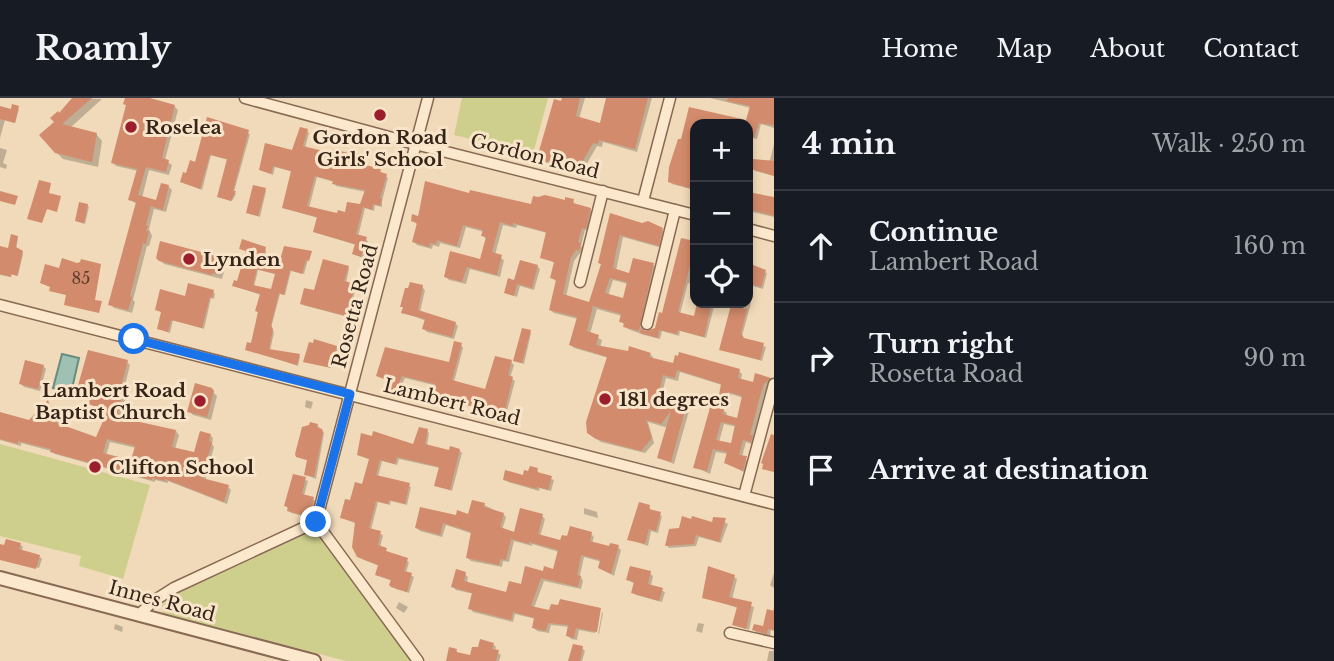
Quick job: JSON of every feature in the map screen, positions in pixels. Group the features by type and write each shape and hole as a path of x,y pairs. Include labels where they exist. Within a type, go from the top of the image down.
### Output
{"street":[{"name":"Gordon Road","path":"245,98 415,145 690,214"},
{"name":"Rosetta Road","path":"316,522 428,98"},
{"path":"643,201 670,98"},
{"path":"580,282 603,191"},
{"path":"647,324 675,210"},
{"path":"753,230 774,236"},
{"name":"Lambert Road","path":"0,304 774,504"},
{"path":"744,496 774,384"},
{"path":"140,614 161,595 174,588 316,522 418,661"},
{"name":"Innes Road","path":"0,578 314,661"},
{"path":"730,633 774,643"}],"green space":[{"path":"462,98 548,98 533,154 454,135"},
{"path":"0,444 150,485 123,579 79,566 81,556 0,536"},
{"path":"312,531 320,533 413,661 346,661 163,613 162,605 170,597"}],"shaded area":[{"path":"62,354 79,358 71,393 53,388"}],"building":[{"path":"72,98 92,98 62,124 97,133 92,162 55,153 39,135 54,122 50,118 58,111 59,113"},
{"path":"125,98 150,98 175,105 162,158 169,160 166,172 146,167 138,195 156,200 161,183 169,185 163,210 151,206 146,225 146,231 149,231 146,244 143,243 128,310 108,305 136,202 128,200 137,169 111,163 126,105 123,104"},
{"path":"562,98 580,98 576,116 600,123 606,98 648,98 635,149 599,140 598,144 593,143 581,164 570,158 570,161 556,158 555,164 537,158 554,99 561,101"},
{"path":"728,98 774,98 774,125 759,123 753,138 753,119 746,119 750,106 727,101"},
{"path":"12,104 19,106 15,123 0,119 0,106 11,109"},
{"path":"689,107 742,119 690,119 690,189 668,182 669,167 678,139 681,139"},
{"path":"207,117 249,130 233,191 236,191 231,201 217,197 227,159 210,155 200,189 180,182 190,160 195,162"},
{"path":"300,127 308,129 303,146 331,153 332,149 361,154 358,163 381,169 380,172 387,174 380,206 373,204 372,210 363,207 356,234 367,237 361,257 352,254 355,244 313,232 317,217 282,208 291,171 273,166 271,174 259,170 265,143 292,150","holes":["315,176 333,181 332,184 365,190 360,204 347,202 345,212 338,210 337,213 307,206"]},
{"path":"753,159 774,161 774,176 753,170"},
{"path":"39,180 51,183 49,193 61,196 57,212 47,209 42,223 27,219"},
{"path":"425,181 469,193 470,190 531,204 533,196 545,195 565,200 565,197 574,199 573,203 591,208 586,229 582,228 578,242 581,243 579,251 576,250 571,257 563,294 589,302 601,264 598,263 610,213 642,223 648,221 663,228 659,246 620,235 616,251 613,268 629,273 633,258 654,263 639,331 623,327 624,323 619,322 621,314 593,306 587,331 599,335 596,345 628,351 629,346 651,353 649,357 673,363 679,352 740,369 738,378 753,382 755,373 771,378 764,384 760,396 750,435 753,435 751,442 743,440 739,455 747,456 743,471 724,463 727,452 713,449 707,471 693,468 711,404 724,408 723,414 737,418 742,396 728,392 727,395 719,395 721,384 677,370 675,378 663,375 657,399 672,406 675,395 688,399 671,462 657,458 671,411 661,424 646,420 652,438 641,451 596,439 587,433 586,422 607,357 569,345 577,317 549,310 556,280 550,278 554,262 540,258 546,232 500,222 492,252 502,255 497,275 467,267 462,282 444,277 450,251 480,259 486,237 481,236 483,230 463,225 457,246 437,240 436,244 430,243 429,247 412,242 417,223 411,221 412,214 418,216","holes":["610,278 627,282 623,298 605,293","721,422 735,425 731,443 716,440"]},
{"path":"253,185 266,188 258,216 246,213"},
{"path":"0,191 18,196 15,205 0,201"},
{"path":"753,193 774,197 774,216 753,210"},
{"path":"79,202 88,204 84,223 75,221"},
{"path":"11,234 18,236 16,247 23,251 17,276 11,274 11,277 0,274 0,246 8,248"},
{"path":"681,238 690,240 690,265 678,312 694,316 696,308 711,308 704,337 678,330 677,334 659,330 658,338 640,333 641,328 646,331 655,328 659,312 662,313"},
{"path":"242,239 266,247 264,256 280,260 284,246 312,251 302,274 290,270 284,295 279,293 271,325 273,329 269,349 300,354 297,365 245,350 247,342 251,343 260,294 232,286 234,280 237,281 246,251 239,249","holes":["257,269 275,274 271,289 253,285"]},
{"name":"Lynden","path":"160,241 220,257 216,274 159,261 156,258"},
{"path":"62,258 77,263 81,259 101,264 95,300 102,301 99,313 64,305 66,295 49,291 50,287 40,283 45,264 59,268"},
{"path":"323,259 349,266 344,281 356,284 346,316 300,304 304,288 314,290"},
{"path":"520,260 538,265 532,288 517,284 514,296 504,293 508,278 514,280"},
{"path":"753,265 766,270 761,287 753,285"},
{"path":"410,282 423,285 418,310 456,322 452,337 422,329 425,319 401,313 405,288 408,288"},
{"path":"188,283 214,290 202,328 171,320 168,332 157,329 161,312 155,310 160,289 185,296"},
{"path":"730,308 747,309 741,333 744,338 764,343 760,360 719,350"},
{"path":"522,328 531,330 522,363 513,361"},
{"path":"314,339 337,346 331,368 303,362 309,342 313,343"},
{"path":"454,341 462,343 452,380 485,389 495,356 512,360 508,375 513,377 504,414 439,398 438,402 431,400 435,384 402,376 396,391 387,388 389,381 376,376 385,347 449,362"},
{"path":"88,350 128,360 119,394 122,395 117,417 176,430 172,447 194,452 200,431 211,434 209,441 212,442 202,478 229,485 224,502 165,479 152,480 50,452 51,449 0,439 0,412 29,420 48,400 50,406 61,409 57,423 96,437 107,412 89,404 90,400 75,396","holes":["107,439 135,446 131,460 103,453"]},
{"path":"25,360 44,365 38,389 19,384"},
{"name":"Lambert Road Baptist Church","path":"195,383 214,391 207,417 187,412"},
{"path":"310,422 318,424 317,427 323,432 314,477 304,475 307,460 296,457 295,454 302,427"},
{"path":"419,427 428,429 425,444 449,450 450,446 460,449 450,490 434,486 439,467 397,457 395,464 380,460 376,475 410,483 405,504 389,500 388,504 376,501 369,528 381,531 378,545 387,548 386,551 408,558 404,571 412,573 407,592 391,587 391,580 375,575 378,565 357,557 352,547 355,522 340,518 345,499 350,500 355,482 362,484 369,459 357,455 361,433 372,436 373,431 413,444"},
{"path":"771,434 774,435 774,472 762,469 761,463"},
{"path":"530,466 538,468 537,472 552,476 548,490 503,480 505,470 523,475 524,470 528,471"},
{"path":"293,474 306,477 302,494 314,497 310,517 287,511 288,507 284,506"},
{"path":"472,500 485,503 484,507 504,513 500,527 514,532 520,508 543,514 538,534 560,540 562,535 567,536 570,526 592,532 590,541 609,546 610,543 619,545 611,574 598,568 600,560 581,555 577,575 581,576 578,587 541,578 531,606 549,610 551,604 558,605 560,599 601,608 597,632 576,628 574,638 566,636 568,625 548,623 546,631 532,628 534,618 513,612 511,620 468,609 472,593 451,587 456,569 466,572 464,581 506,592 509,581 521,584 525,566 543,571 544,566 553,569 558,550 511,539 506,560 500,559 499,565 466,558 471,532 443,523 440,535 415,528 420,507 456,515 457,510 468,514"},
{"path":"639,502 650,505 649,509 661,512 656,531 649,529 645,544 627,540"},
{"path":"682,516 712,522 713,517 726,518 719,542 696,535 694,544 665,546 669,529 679,528"},
{"path":"6,539 21,543 19,549 40,555 36,569 0,560 0,544 4,545"},
{"path":"630,566 651,571 648,584 663,588 659,601 631,593 634,582 626,580"},
{"path":"708,566 735,575 729,597 752,602 746,629 732,625 737,607 702,598"},
{"path":"767,609 774,611 774,630 768,629 767,634 752,630 754,624 763,626"},
{"path":"480,639 494,643 492,649 499,650 496,661 446,661 449,647 457,649 456,652 470,655 472,647 478,647"},
{"path":"573,644 583,646 580,661 568,661"}],"place":[{"name":"Gordon Road Girls' School","path":"380,115"},
{"name":"Roselea","path":"131,127"},
{"name":"Lynden","path":"189,259"},
{"name":"181 degrees","path":"605,399"},
{"name":"Lambert Road Baptist Church","path":"200,401"},
{"name":"Clifton School","path":"95,467"}],"route":[{"path":"134,339 350,394 316,522"}]}
